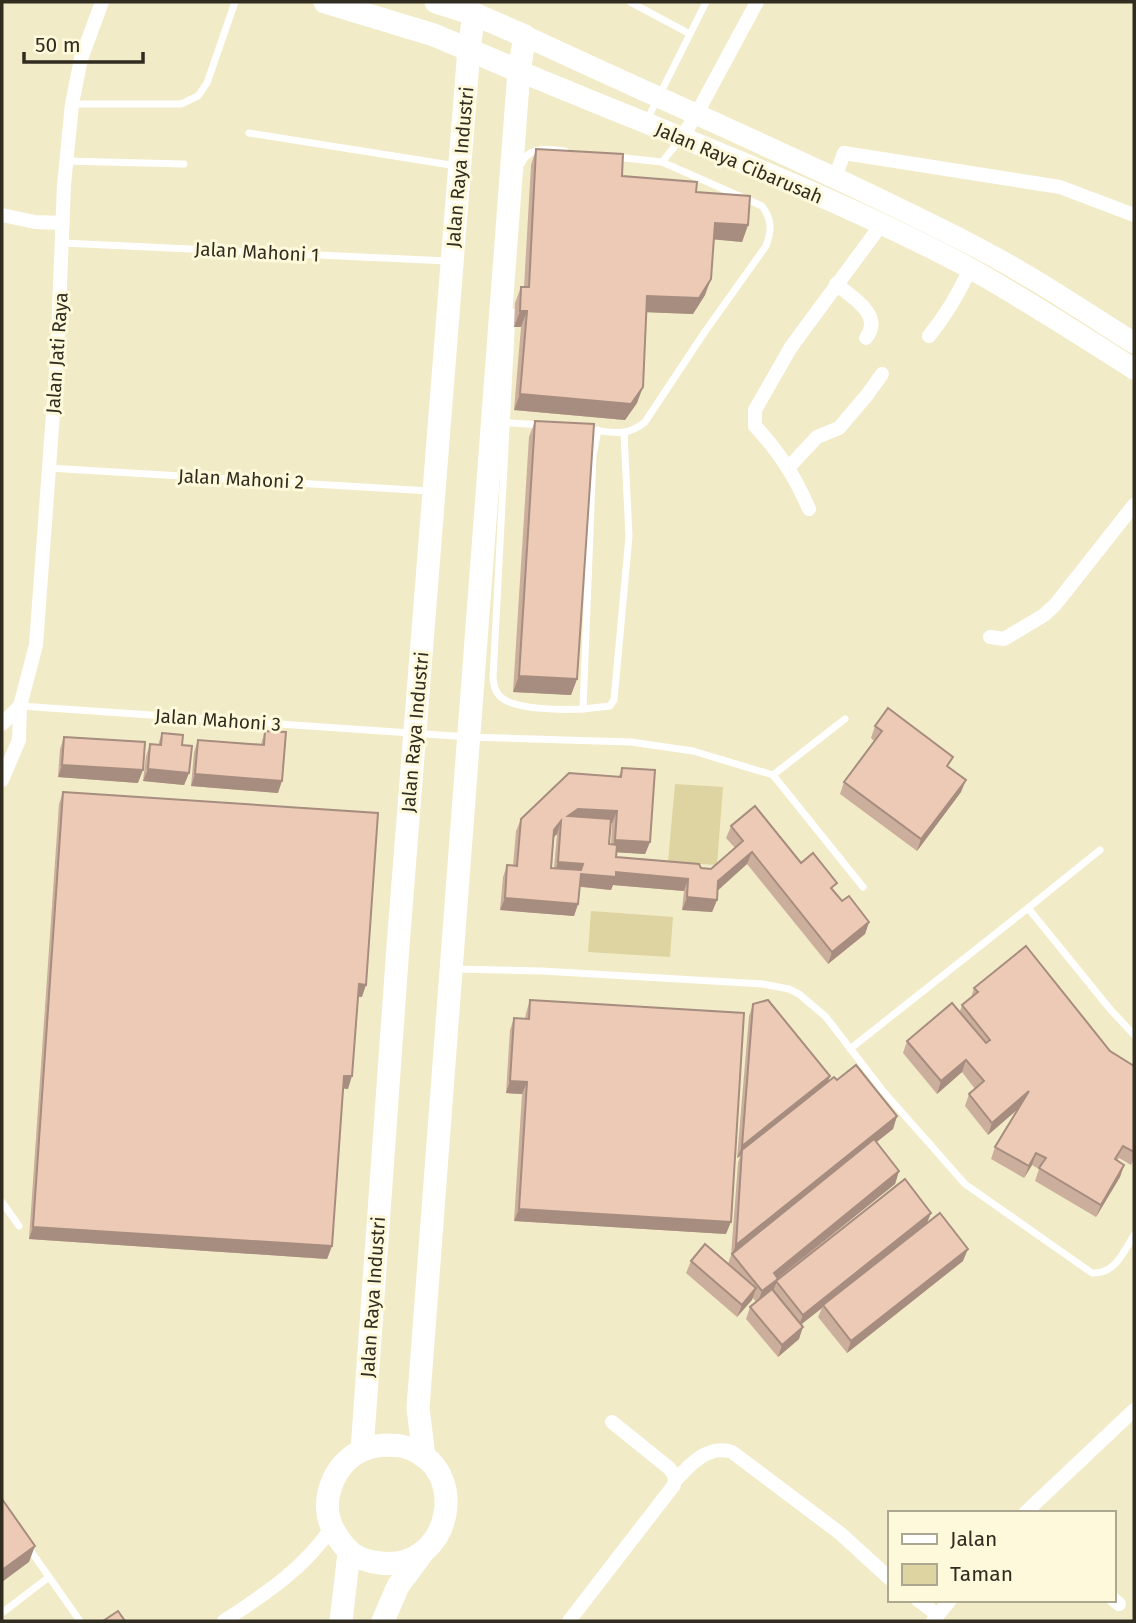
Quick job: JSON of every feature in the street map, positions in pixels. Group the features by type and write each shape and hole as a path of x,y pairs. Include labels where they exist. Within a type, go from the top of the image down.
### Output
{"main road":[{"name":"Jalan Raya Cibarusah","path":"324,2 434,34 519,71"},
{"name":"Jalan Raya Cibarusah","path":"436,2 474,14 525,36"},
{"name":"Jalan Raya Industri","path":"362,1450 415,731 469,49 474,14"},
{"path":"424,1457 418,1408 469,737 500,422 519,71 525,36"},
{"path":"383,1621 398,1586 436,1539 444,1523 447,1505 444,1487 436,1471 424,1457 405,1447 383,1445 362,1450 347,1460 336,1474 329,1491 328,1509 332,1527 349,1553 371,1562 389,1564 407,1561 423,1552"},
{"path":"341,1621 349,1553"}],"street":[{"name":"Jalan Jati Raya","path":"2,780 19,740 20,706 36,645 58,346 66,161 72,104 81,59 102,2"},
{"path":"681,139 757,2"},
{"name":"Jalan Raya Cibarusah","path":"525,36 835,178 978,248 1134,343"},
{"name":"Jalan Raya Cibarusah","path":"519,71 785,180 881,225 970,269 1134,369"},
{"path":"835,178 844,153 1059,187 1134,215"},
{"path":"2,215 35,222 64,223"},
{"path":"809,509 789,467 754,426 755,410 792,347 881,225"},
{"path":"929,336 970,269"},
{"path":"836,284 868,313 872,329 866,338"},
{"path":"789,467 817,437 838,428 853,413 882,374"},
{"path":"990,637 1004,639 1055,606 1134,506"},
{"path":"2,724 20,706"},
{"path":"1027,1511 1134,1410"},
{"path":"612,1422 669,1468 676,1480"},
{"path":"569,1621 690,1464 701,1456 725,1450 732,1452 841,1534 888,1577"},
{"path":"224,1621 296,1570 315,1552 332,1527"},
{"path":"920,1602 935,1618 948,1602"}],"lane":[{"path":"72,104 181,104 198,96 206,83 235,2"},
{"path":"629,2 690,34"},
{"path":"645,124 706,2"},
{"path":"249,133 461,167"},
{"path":"662,162 681,139"},
{"path":"517,213 520,172 525,155 545,149 571,152"},
{"path":"572,428 624,433 645,422 766,246 771,233 771,218 762,206 662,162 610,156"},
{"path":"66,161 184,164"},
{"name":"Jalan Mahoni 1","path":"62,243 453,261"},
{"path":"513,297 500,422 493,678 495,690 502,698 514,704 564,710 604,708 610,706 614,700 629,536 624,433"},
{"path":"500,422 545,425"},
{"path":"583,709 593,455 598,430"},
{"name":"Jalan Mahoni 2","path":"48,468 434,491"},
{"name":"Jalan Mahoni 3","path":"20,706 415,731 469,737 631,742 673,747 774,775"},
{"path":"845,719 774,775 863,887"},
{"path":"850,1049 1100,850"},
{"path":"1028,908 1134,1035"},
{"path":"452,969 652,977 763,984 789,989 814,1005 900,1111 965,1184 1092,1273 1103,1273 1111,1269 1134,1236"},
{"path":"2,1202 19,1226"},
{"path":"22,1538 80,1621"},
{"path":"2,1613 49,1577"}],"green space":[{"path":"675,784 723,787 717,865 668,862"},
{"path":"591,911 673,917 670,957 588,952"}],"building":[{"path":"536,149 623,154 622,176 697,182 696,192 750,196 748,225 715,223 711,279 699,298 647,296 643,387 631,404 520,394 527,311 520,311 521,287 529,287"},
{"path":"535,421 594,424 577,679 519,676"},
{"path":"888,708 953,757 947,766 966,780 921,839 844,782 882,731 875,726"},
{"path":"265,731 286,732 282,781 195,774 198,740 264,745"},
{"path":"162,733 183,735 182,745 192,746 189,773 148,769 150,744 161,745"},
{"path":"64,737 145,742 143,770 62,765"},
{"path":"622,768 655,770 650,842 615,840 617,811 578,809 568,816 611,819 609,844 617,845 616,857 699,864 701,868 711,869 743,841 731,826 755,806 801,863 813,853 837,883 831,888 842,901 849,896 869,922 832,952 752,852 718,881 717,900 687,897 688,879 616,872 616,877 581,874 578,904 505,898 507,865 517,866 521,819 569,773 621,777","holes":["561,821 558,862 583,864 581,870 551,868 554,830"]},
{"path":"63,792 378,813 366,985 359,984 352,1076 344,1076 332,1246 33,1227"},
{"path":"1026,946 1110,1051 1134,1066 1134,1152 1123,1146 1115,1159 1124,1165 1101,1205 1039,1168 1046,1158 1036,1153 1029,1166 995,1147 1029,1091 992,1123 969,1094 984,1081 966,1060 941,1081 907,1041 952,1003 986,1043 990,1040 962,1005 978,992 974,988"},
{"path":"530,1000 744,1013 731,1222 519,1209 527,1082 510,1081 514,1018 529,1019"},
{"path":"768,1000 830,1076 742,1146 753,1004"},
{"path":"856,1065 897,1116 736,1245 742,1150 834,1077 837,1080"},
{"path":"874,1139 899,1171 774,1273 778,1279 762,1291 732,1254"},
{"path":"905,1179 931,1213 803,1315 776,1281"},
{"path":"940,1213 968,1249 851,1341 823,1305"},
{"path":"705,1244 756,1288 742,1305 691,1261"},
{"path":"772,1289 803,1327 782,1345 750,1307"},
{"path":"2,1499 35,1546 2,1570"},
{"path":"118,1611 125,1621 103,1621"}]}
